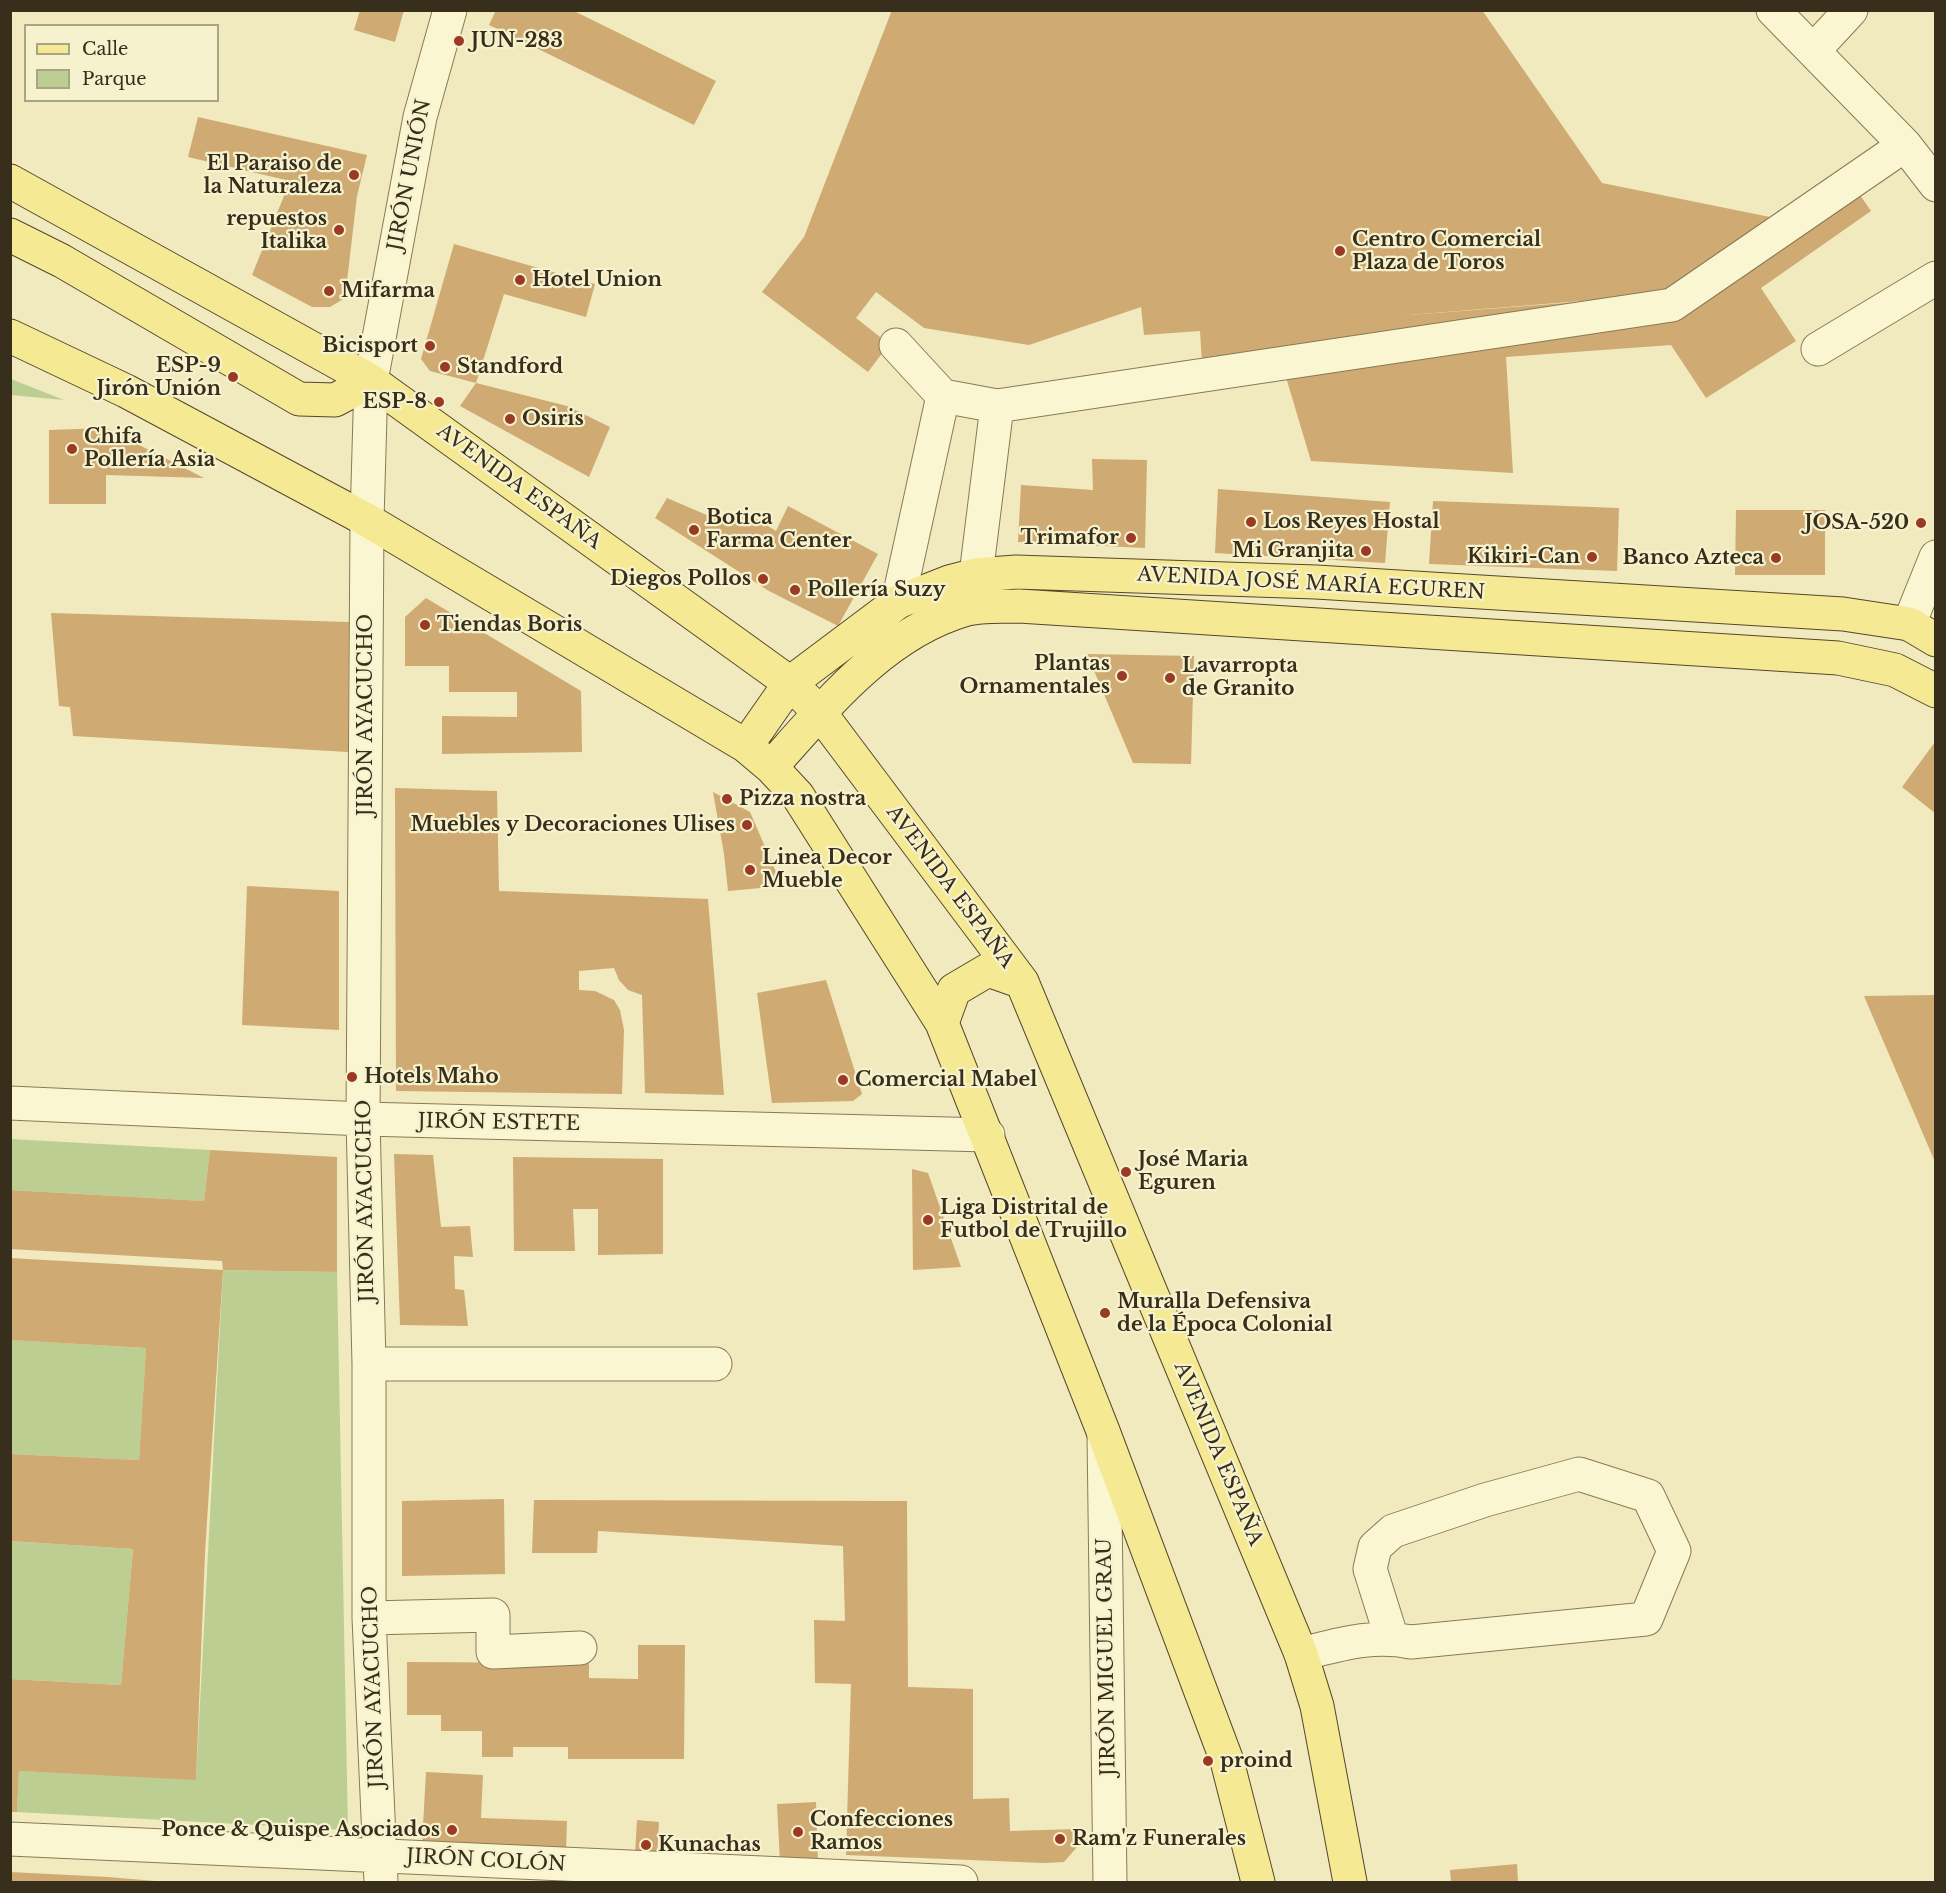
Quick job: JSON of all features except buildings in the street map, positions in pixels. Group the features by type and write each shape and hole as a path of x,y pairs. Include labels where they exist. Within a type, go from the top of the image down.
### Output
{"main road":[{"name":"AVENIDA ESPAÑA","path":"10,180 371,381 790,683 820,713 1022,982 1301,1654 1317,1706 1350,1882"},
{"path":"10,235 62,261 299,399 335,400 371,381"},
{"path":"10,336 126,391 367,520 746,746 771,767 798,796 942,1023 1103,1431 1227,1761 1258,1882"},
{"name":"AVENIDA JOSÉ MARÍA EGUREN","path":"746,746 790,683 898,602 949,582 976,575 1016,572 1316,582 1843,614 1922,632"},
{"name":"AVENIDA JOSÉ MARÍA EGUREN","path":"771,767 820,713 867,668 924,624 967,609 1019,606 1838,657 1895,670 1935,691"},
{"path":"942,1023 954,990 988,970 1022,982"}],"street":[{"name":"JIRÓN UNIÓN","path":"367,520 371,381 420,117 450,10"},
{"path":"1773,10 1905,145 1935,185"},
{"path":"1814,50 1851,10"},
{"path":"896,345 943,396 997,406 1672,305 1905,145"},
{"path":"1818,349 1935,278"},
{"path":"898,602 943,396"},
{"path":"976,575 997,406"},
{"name":"JIRÓN AYACUCHO","path":"367,520 363,1119 369,1364 369,1618 381,1869"},
{"path":"1922,632 1935,557"},
{"name":"JIRÓN ESTETE","path":"10,1103 363,1119 988,1135"},
{"path":"369,1364 715,1364"},
{"name":"JIRÓN MIGUEL GRAU","path":"1103,1431 1110,1882"},
{"path":"1301,1654 1361,1639 1392,1639 1411,1642 1646,1620 1674,1551 1648,1496 1579,1474 1485,1500 1393,1531 1375,1547 1370,1569 1392,1639"},
{"path":"369,1618 494,1615 493,1652 580,1648"},
{"name":"JIRÓN COLÓN","path":"10,1839 381,1869 961,1882"}],"green space":[{"path":"11,379 64,400 11,395"},
{"path":"10,1139 210,1150 204,1201 11,1190"},
{"path":"223,1270 337,1272 348,1830 17,1812 19,1771 196,1779"},
{"path":"11,1340 146,1348 139,1460 11,1454"},
{"path":"10,1541 133,1549 121,1685 11,1679"}],"place":[{"name":"JUN-283","path":"459,41"},
{"name":"El Paraiso de la Naturaleza","path":"354,175"},
{"name":"repuestos Italika","path":"339,230"},
{"name":"Centro Comercial Plaza de Toros","path":"1340,251"},
{"name":"Hotel Union","path":"520,280"},
{"name":"Mifarma","path":"329,291"},
{"name":"Bicisport","path":"430,346"},
{"name":"Standford","path":"445,367"},
{"name":"ESP-9 Jirón Unión","path":"233,377"},
{"name":"ESP-8","path":"439,402"},
{"name":"Osiris","path":"510,419"},
{"name":"Chifa Pollería Asia","path":"72,449"},
{"name":"Los Reyes Hostal","path":"1251,522"},
{"name":"JOSA-520","path":"1921,523"},
{"name":"Botica Farma Center","path":"694,530"},
{"name":"Trimafor","path":"1131,538"},
{"name":"Mi Granjita","path":"1366,551"},
{"name":"Kikiri-Can","path":"1592,557"},
{"name":"Banco Azteca","path":"1776,558"},
{"name":"Diegos Pollos","path":"763,579"},
{"name":"Pollería Suzy","path":"795,590"},
{"name":"Tiendas Boris","path":"425,625"},
{"name":"Plantas Ornamentales","path":"1122,676"},
{"name":"Lavarropta de Granito","path":"1170,678"},
{"name":"Pizza nostra","path":"727,799"},
{"name":"Muebles y Decoraciones Ulises","path":"747,825"},
{"name":"Linea Decor Mueble","path":"750,870"},
{"name":"Hotels Maho","path":"352,1077"},
{"name":"Comercial Mabel","path":"843,1080"},
{"name":"José Maria Eguren","path":"1126,1172"},
{"name":"Liga Distrital de Futbol de Trujillo","path":"928,1220"},
{"name":"Muralla Defensiva de la Época Colonial","path":"1105,1313"},
{"name":"proind","path":"1208,1761"},
{"name":"Ponce & Quispe Asociados","path":"452,1830"},
{"name":"Confecciones Ramos","path":"798,1832"},
{"name":"Ram'z Funerales","path":"1060,1839"},
{"name":"Kunachas","path":"646,1845"}]}
